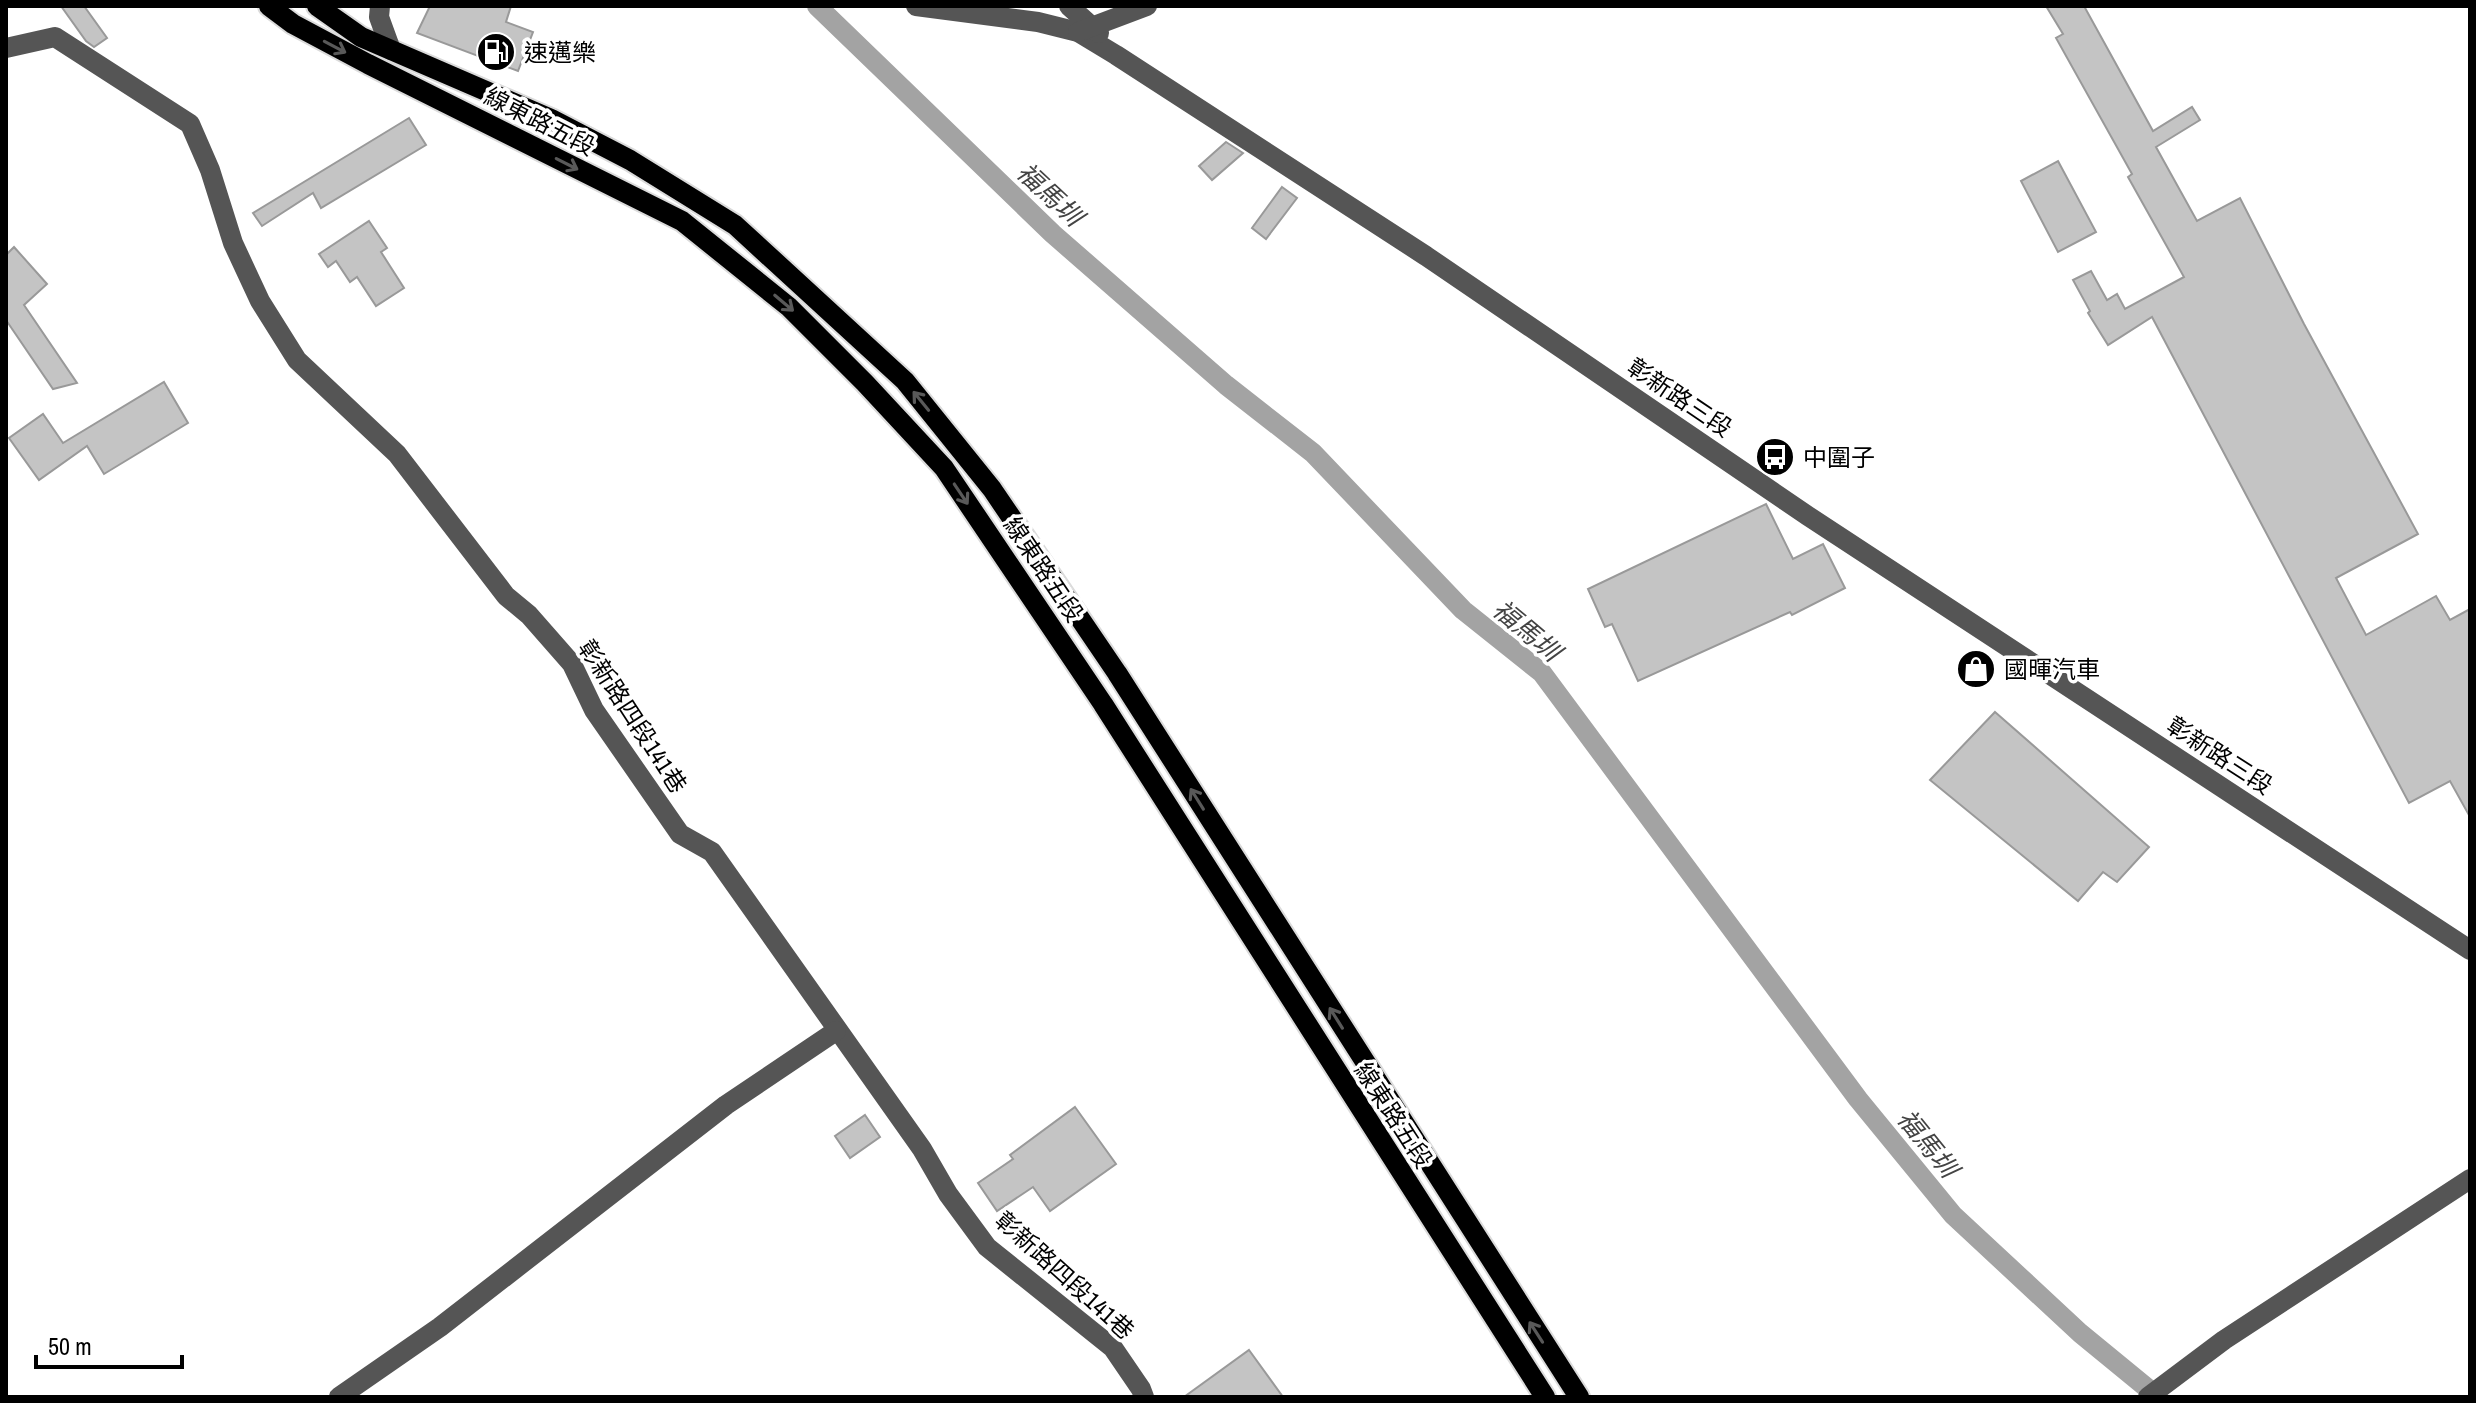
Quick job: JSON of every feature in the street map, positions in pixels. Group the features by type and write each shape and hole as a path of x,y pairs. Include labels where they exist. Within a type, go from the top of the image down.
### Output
{"main road":[{"name":"線東路五段","path":"269,6 293,24 368,64 682,221 789,307 944,468 1103,704 1545,1397"},
{"name":"線東路五段","path":"317,6 361,37 551,119 630,160 735,225 905,381 992,489 1117,673 1579,1397"}],"street":[{"path":"380,6 379,17 391,50"},
{"path":"916,6 1086,29 1147,6"},
{"path":"1069,6 1086,29"},
{"name":"彰新路三段","path":"1086,29 1116,55 1426,256 1821,524 2470,950"},
{"name":"彰新路四段141巷","path":"6,48 55,37 190,124 210,170 233,243 260,301 297,360 397,454 506,596 529,615 572,664 594,710 680,834 712,852 922,1149 948,1194 987,1247 1113,1348 1144,1397"},
{"path":"339,1397 440,1327 726,1105 836,1031"},
{"path":"2148,1397 2224,1340 2470,1179"}],"building":[{"path":"61,6 84,6 107,38 94,47 86,41"},
{"name":"速邁樂","path":"430,6 511,6 506,22 533,32 518,71 417,33"},
{"path":"2046,6 2084,6 2153,131 2192,107 2200,120 2156,147 2197,221 2240,198 2304,324 2418,534 2336,578 2366,635 2436,596 2450,620 2470,609 2470,817 2450,781 2409,803 2152,317 2108,345 2088,313 2090,311 2073,280 2091,271 2107,300 2117,294 2125,309 2184,277 2128,177 2132,174 2056,38 2063,34"},
{"path":"409,118 426,145 321,208 313,193 262,226 253,213"},
{"path":"1226,142 1243,153 1212,180 1199,166"},
{"path":"2058,161 2096,232 2058,252 2021,181"},
{"path":"1282,187 1297,198 1266,239 1252,228"},
{"path":"369,221 387,248 381,252 404,288 376,306 357,277 350,282 336,261 328,267 319,254"},
{"path":"14,247 47,284 24,305 77,383 53,389 6,320 6,255"},
{"path":"164,382 188,423 104,474 87,446 39,480 9,438 43,414 63,443"},
{"path":"1766,504 1793,559 1823,544 1845,588 1792,615 1790,612 1638,681 1612,624 1605,627 1588,589"},
{"path":"1995,712 2149,847 2117,882 2103,872 2078,901 1930,780"},
{"path":"1075,1107 1116,1164 1050,1211 1033,1187 997,1211 978,1183 1013,1159 1010,1155"},
{"path":"865,1115 880,1137 850,1158 835,1136"},
{"path":"1249,1350 1283,1397 1184,1397"}],"waterway":[{"name":"福馬圳","path":"817,6 1053,234 1226,385 1313,453 1463,610 1542,673 1858,1099 1953,1215 2080,1333 2158,1397"}],"place":[{"name":"速邁樂","path":"496,52"},
{"name":"中圍子","path":"1775,457"},
{"name":"國暉汽車","path":"1976,669"}]}
